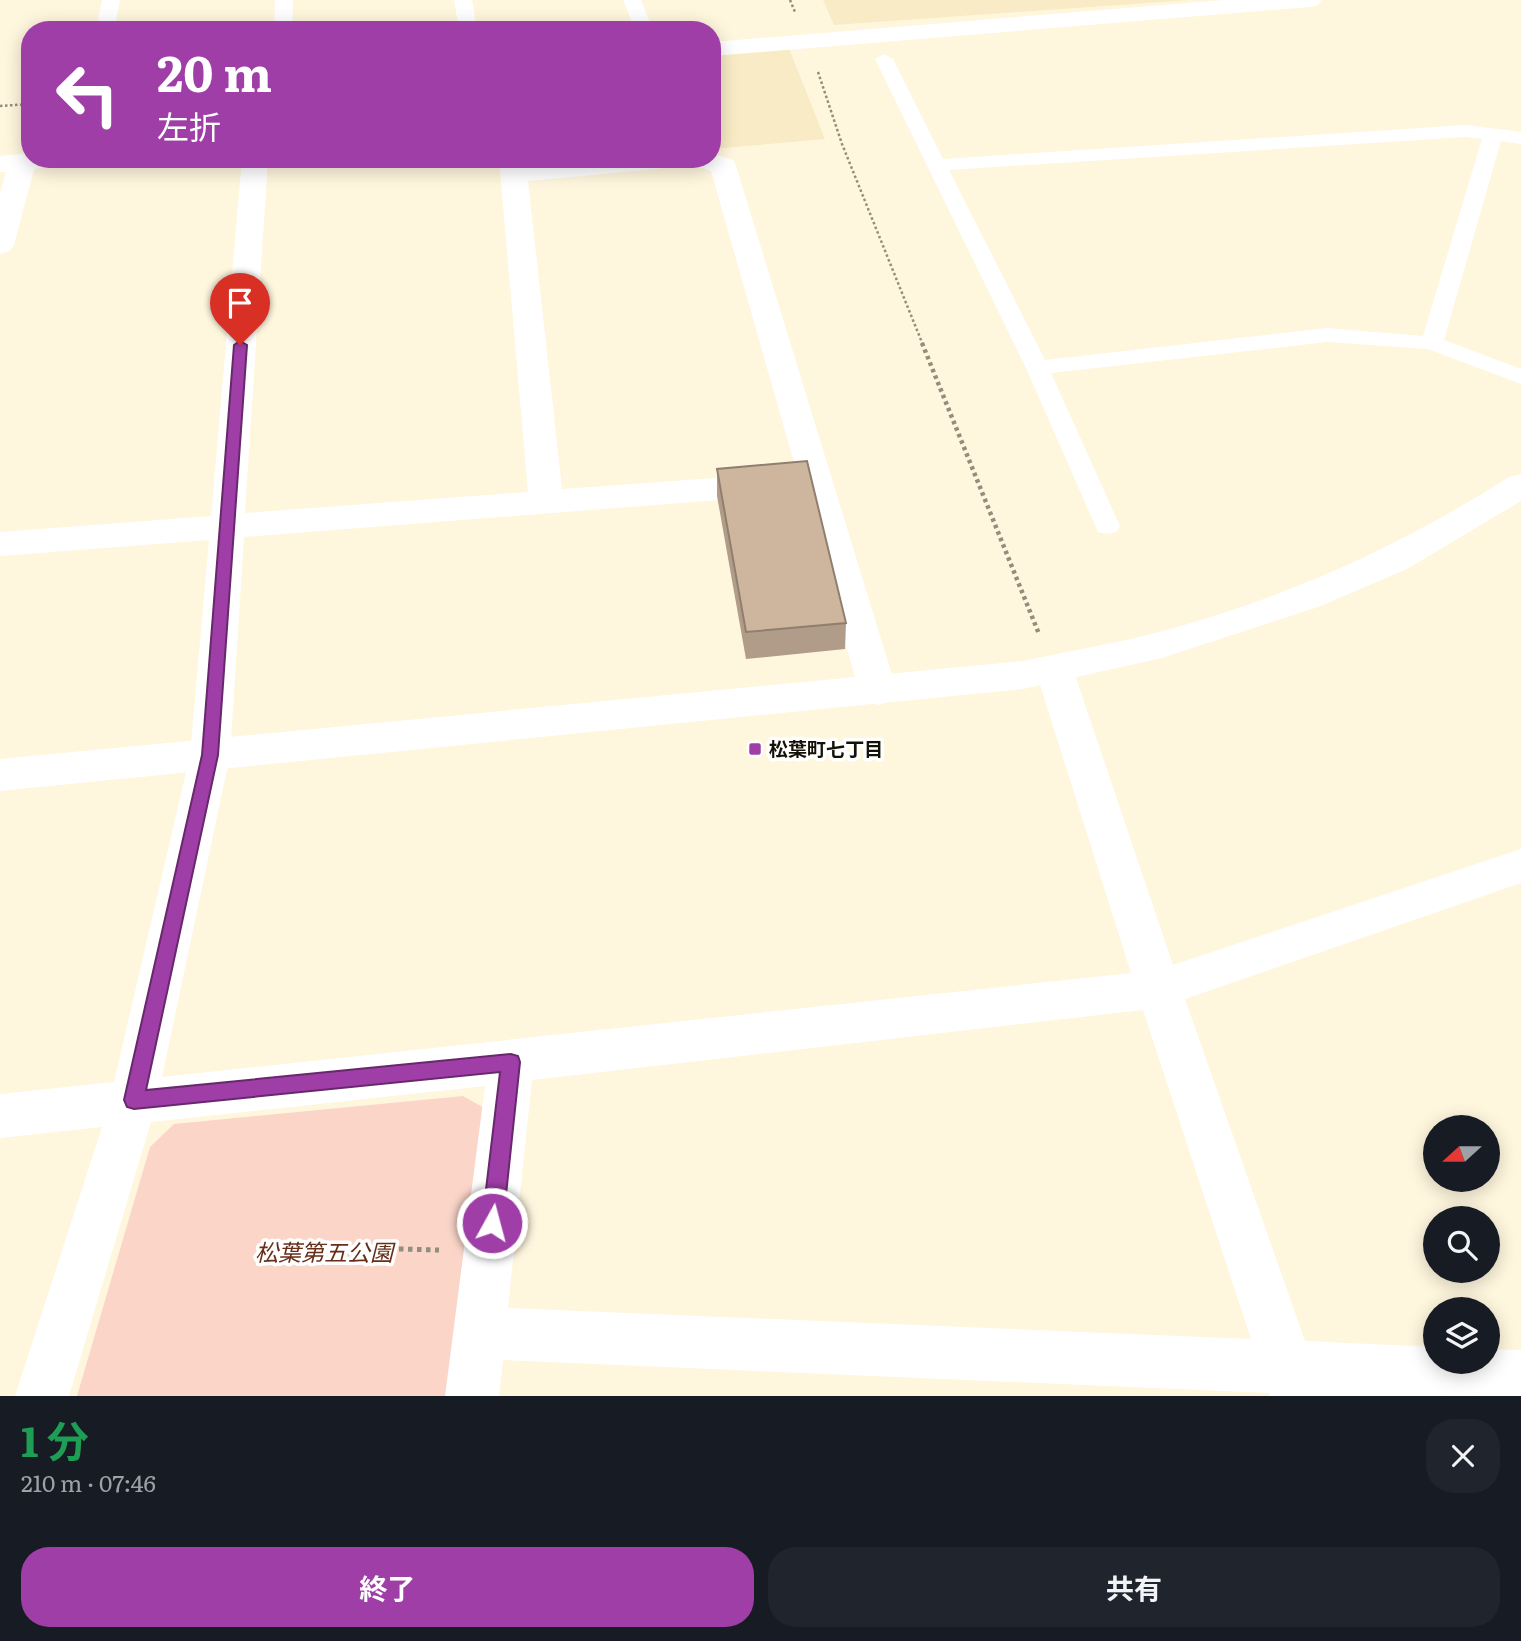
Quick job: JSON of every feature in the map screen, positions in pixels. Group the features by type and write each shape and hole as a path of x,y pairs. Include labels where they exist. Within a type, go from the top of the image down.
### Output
{"street":[{"path":"721,48 1310,0"},
{"path":"0,245 11,163"},
{"path":"721,165 818,481 878,691"},
{"path":"42,1396 134,1100 210,755 254,168"},
{"path":"513,168 546,502"},
{"path":"0,544 818,481"},
{"path":"0,775 1023,675 1042,652 1162,645 1306,598 1394,559 1476,514 1521,485"},
{"path":"1042,652 1292,1381"},
{"path":"0,1116 1158,989 1521,866"},
{"path":"472,1396 511,1062"},
{"path":"479,1332 1292,1381 1521,1377"}],"lane":[{"path":"107,21 111,0"},
{"path":"283,21 284,0"},
{"path":"463,0 466,21"},
{"path":"632,0 640,21"},
{"path":"884,58 1037,368 1107,526"},
{"path":"936,165 1466,131 1521,138"},
{"path":"1432,343 1493,134"},
{"path":"1037,368 1327,335 1432,343 1521,377"}],"path":[{"path":"808,42 842,144 1039,634 1042,652"},
{"path":"0,106 21,105"}],"shaded area":[{"path":"823,0 1189,0 834,25"},
{"path":"788,46 825,139 721,148 721,51"}],"green space":[{"name":"松葉第五公園","path":"463,1096 486,1109 449,1396 77,1396 150,1147 174,1124"}],"building":[{"path":"807,461 846,623 746,632 717,469"}],"place":[{"name":"松葉町七丁目","path":"755,749"}],"route":[{"path":"240,345 210,755 134,1100 511,1062 492,1223"}]}
